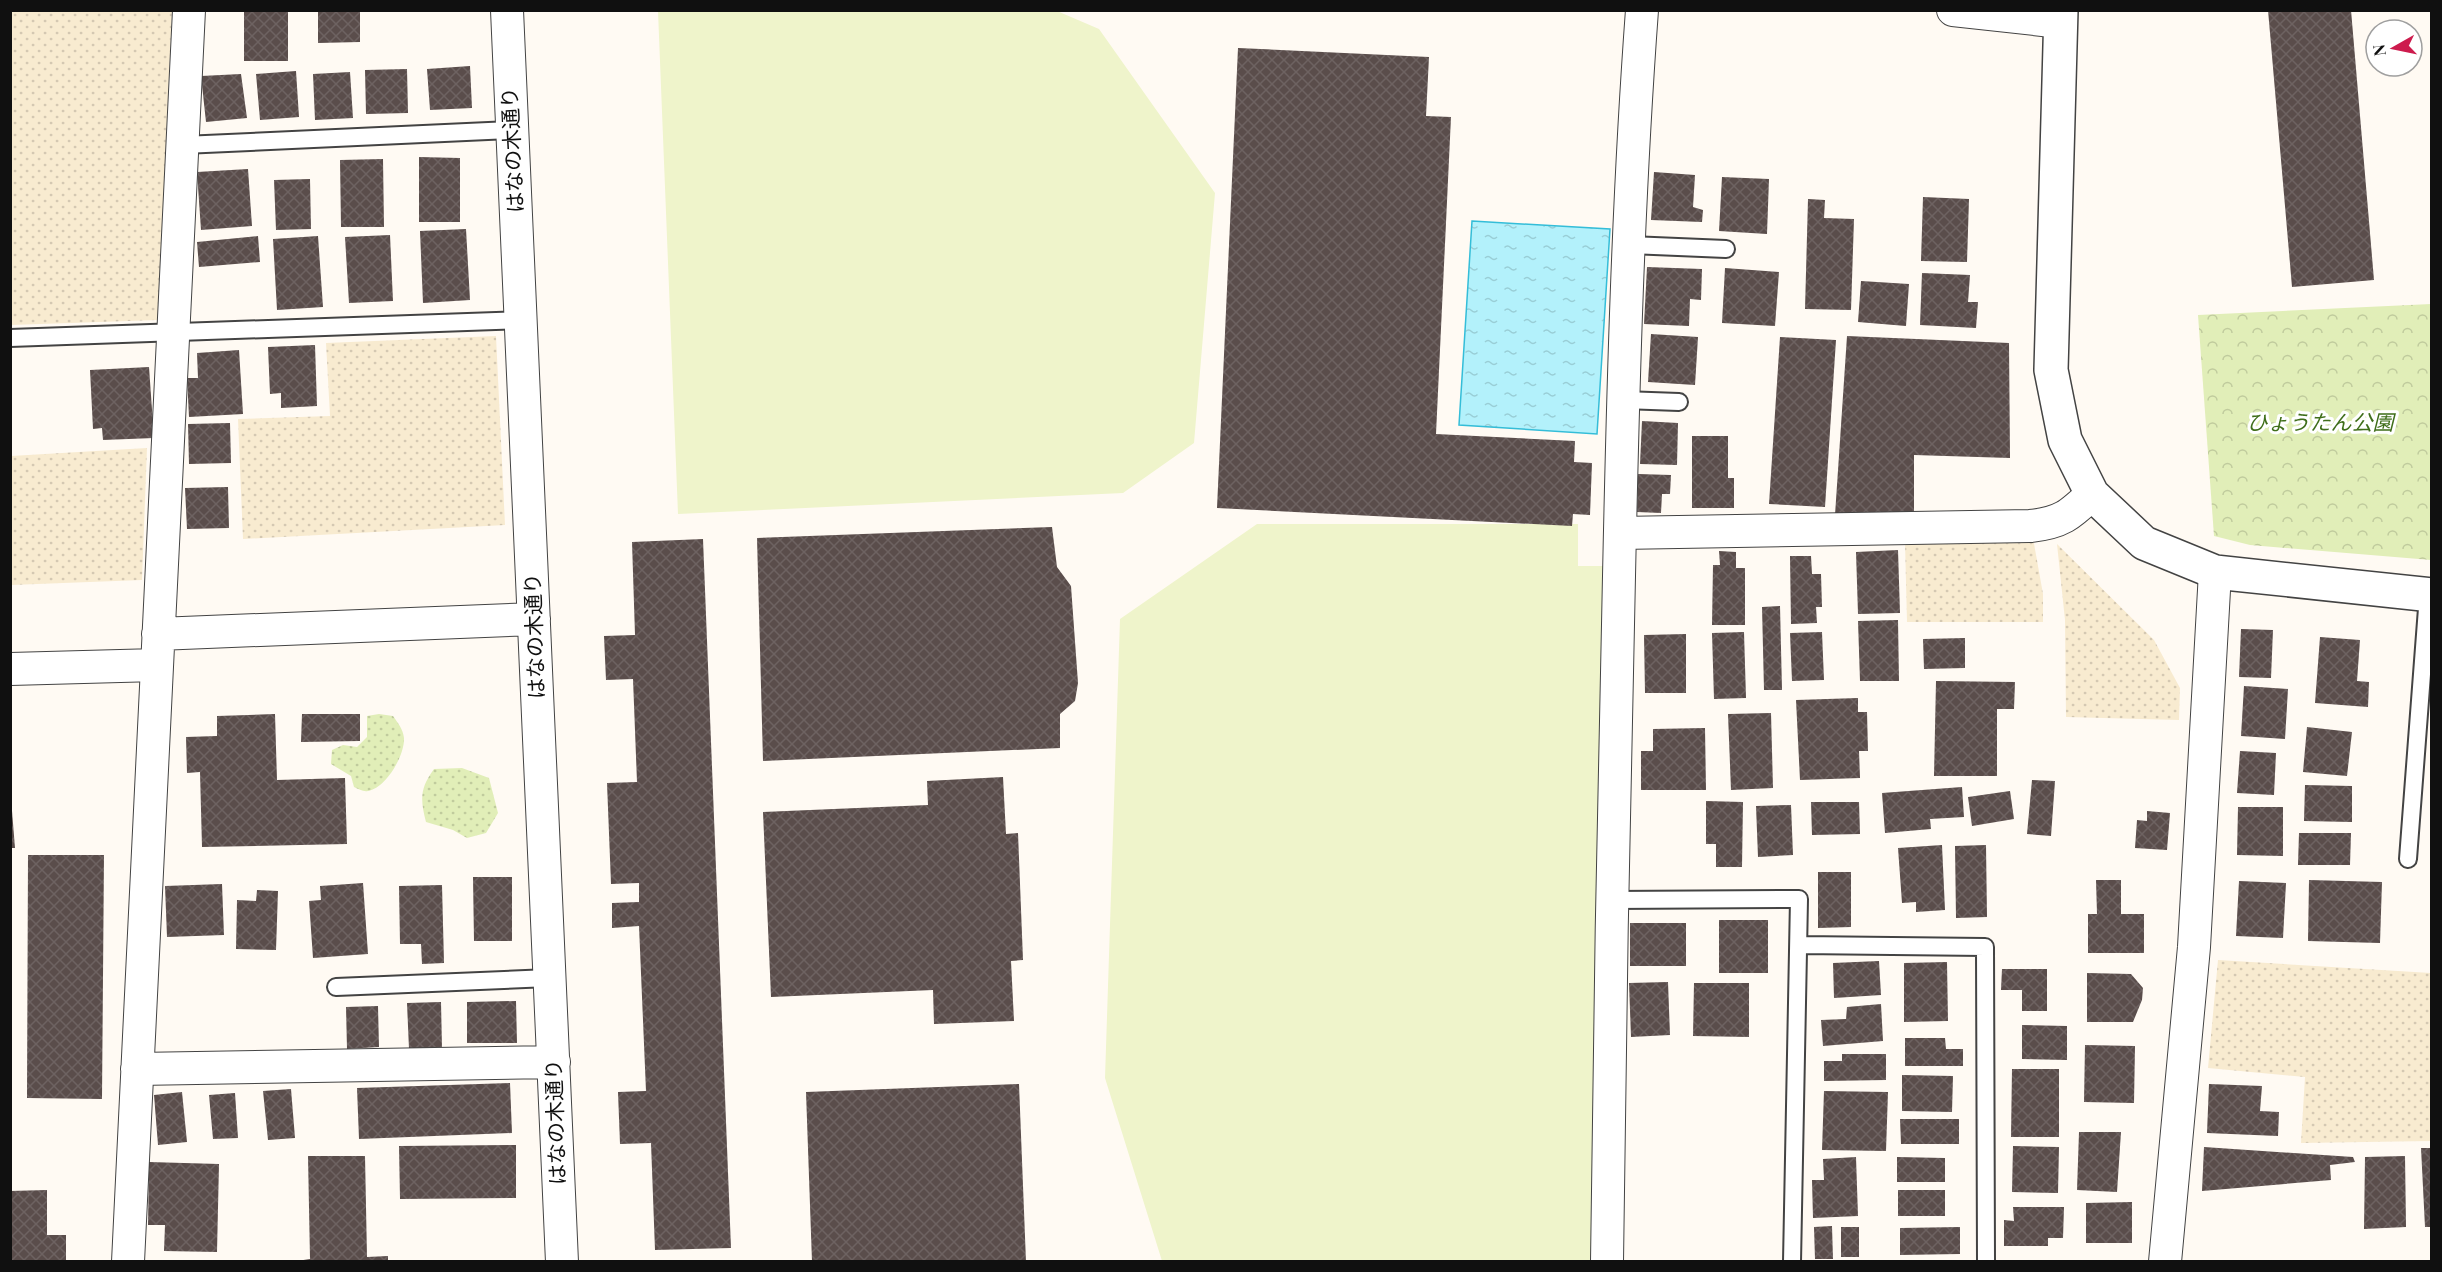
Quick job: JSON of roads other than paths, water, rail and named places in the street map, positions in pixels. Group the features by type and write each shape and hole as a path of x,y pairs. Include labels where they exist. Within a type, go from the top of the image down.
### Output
{"street":[{"path":"128,1262 189,10"},
{"name":"はなの木通り","path":"507,10 562,1262"},
{"path":"1607,1262 1611,900 1623,400 1634,122 1642,10"},
{"path":"1953,10 2061,16 2051,370 2065,440 2092,494 2144,543 2215,572 2430,595"},
{"path":"1620,533 2049,525 2069,516 2092,494"},
{"path":"2165,1262 2194,947 2215,572"},
{"path":"158,634 534,619"},
{"path":"10,669 157,665"},
{"path":"137,1068 554,1062"}],"lane":[{"path":"183,145 512,130"},
{"path":"1630,245 1726,249"},
{"path":"10,338 522,320"},
{"path":"1623,400 1679,402"},
{"path":"2408,859 2430,595"},
{"path":"1611,900 1799,899 1800,945 1792,1262"},
{"path":"1800,945 1985,948 1986,1262"},
{"path":"336,987 549,978"}],"water":[{"path":"1472,221 1610,229 1597,434 1459,425"}],"park label":[{"name":"ひょうたん公園","path":"2320,423"}]}
